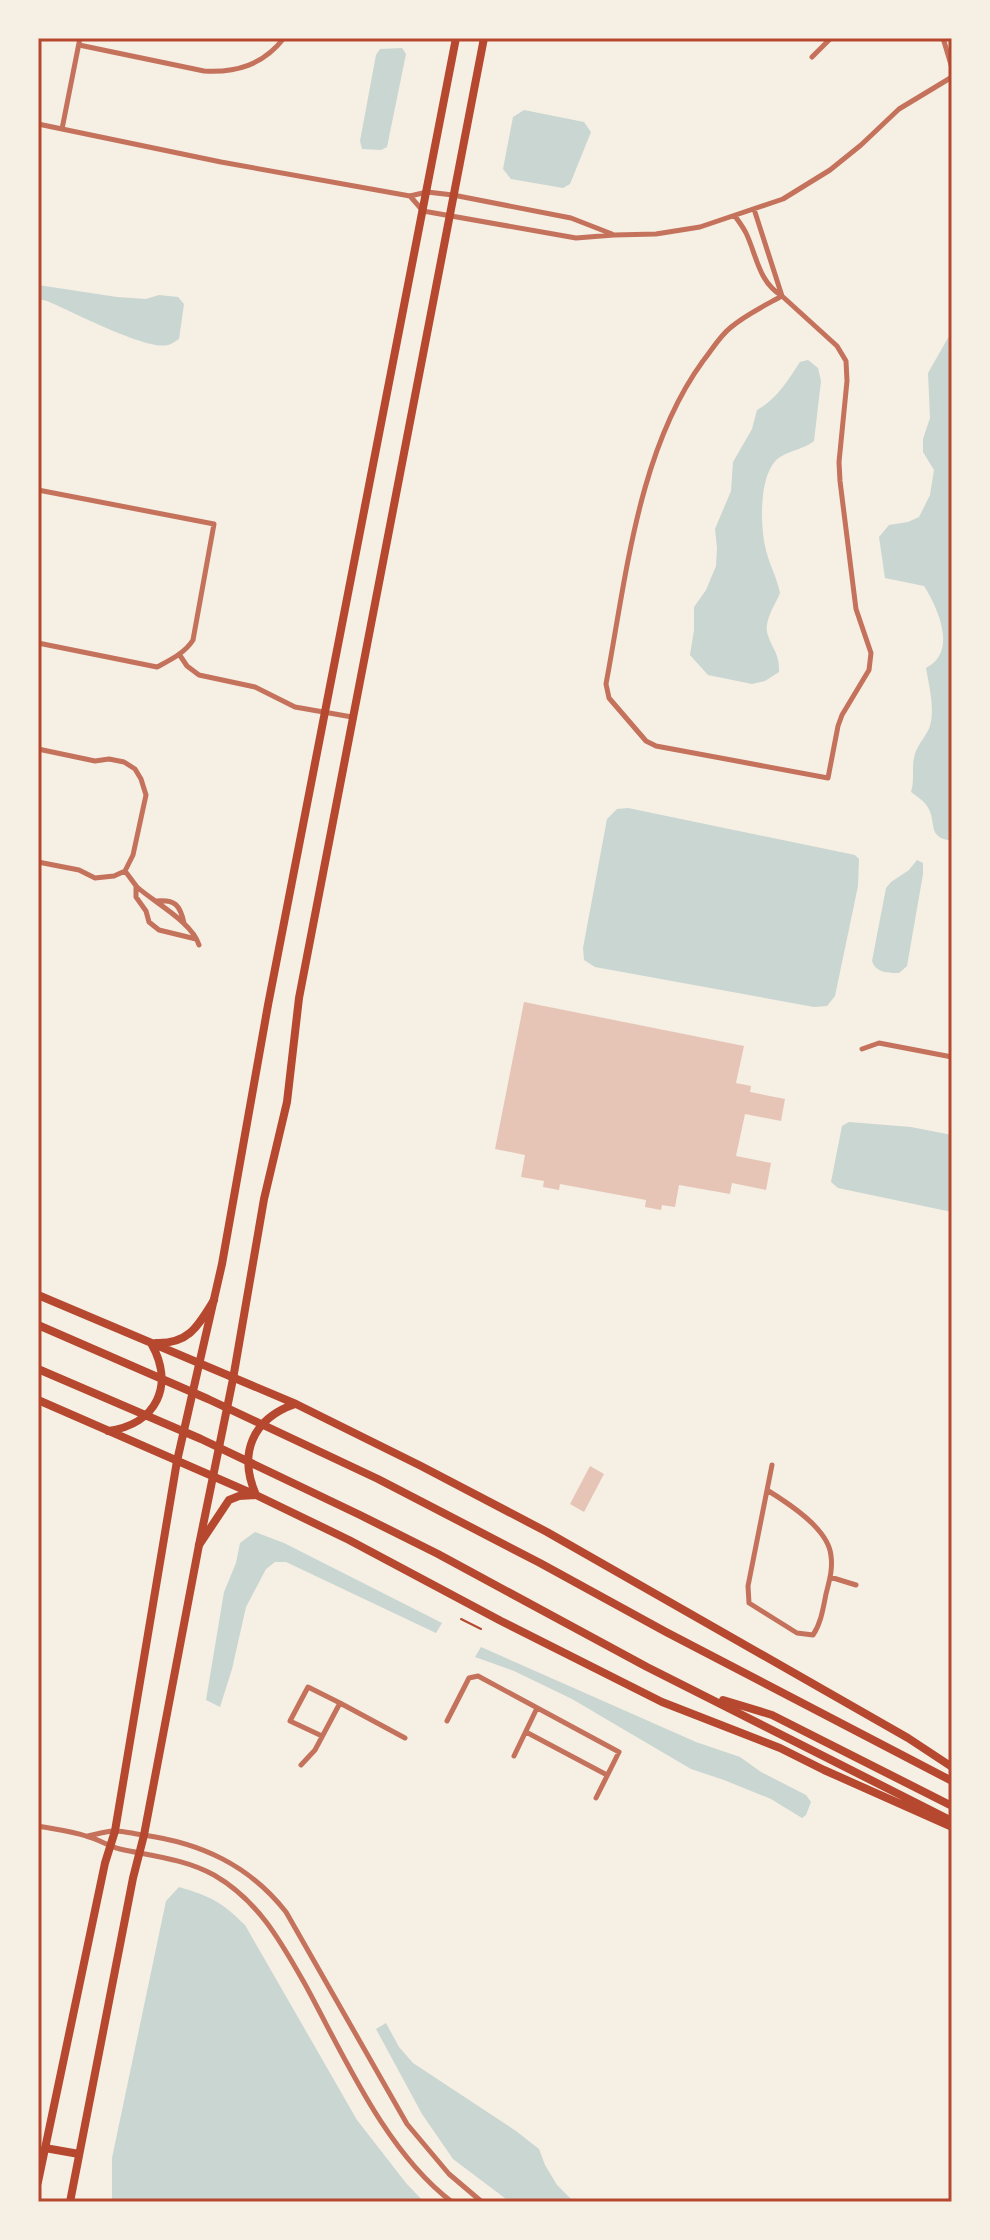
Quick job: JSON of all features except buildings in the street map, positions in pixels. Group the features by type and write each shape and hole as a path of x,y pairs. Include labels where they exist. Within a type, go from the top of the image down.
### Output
{"main road":[{"path":"38,2182 105,1863 115,1831 177,1461 222,1264 268,1005 456,38"},
{"path":"70,2202 233,1379 264,1199 287,1102 299,998 484,38"},
{"path":"38,1295 296,1404 547,1532 908,1738 952,1767"},
{"path":"151,1343 168,1343 184,1338 203,1318 214,1300"},
{"path":"38,1325 287,1435 461,1521 952,1781"},
{"path":"107,1431 137,1423 157,1401 162,1386 162,1371 151,1343"},
{"path":"38,1369 279,1476 438,1554 952,1824"},
{"path":"38,1400 256,1495 349,1540 626,1685 780,1748 952,1824"},
{"path":"256,1495 248,1468 252,1439 270,1416 296,1404"},
{"path":"199,1545 229,1500 256,1495"},
{"path":"699,1693 772,1715 952,1806"},
{"path":"45,2148 79,2154"}],"street":[{"path":"62,129 79,41 204,71 224,72 254,64 284,38"},
{"path":"812,57 831,38"},
{"path":"943,38 952,68"},
{"path":"410,196 423,211 564,237 656,234 700,227 783,199 830,170 899,109 952,77"},
{"path":"38,124 221,162 410,196 427,192 453,195 571,218 614,235"},
{"path":"754,209 782,296"},
{"path":"735,216 772,290 782,296 837,346 846,361 840,481 856,609 871,653 869,670 838,726 828,778 656,746 646,741 609,698 606,684 639,505 680,397 690,379 730,328 782,296"},
{"path":"38,490 214,524 193,640 179,654 157,667 38,643"},
{"path":"179,654 187,666 199,675 255,687 295,707 352,717"},
{"path":"38,749 95,761 109,759 124,762 135,769 146,795 136,847 125,871 95,878 79,870 38,862"},
{"path":"125,871 136,885 184,924 198,942 159,930 149,922 146,911 136,897 136,885"},
{"path":"155,901 169,900 176,904 182,912 184,924"},
{"path":"862,1049 879,1043 952,1057"},
{"path":"767,1490 796,1508 823,1537 832,1553 819,1626 813,1635 797,1633 749,1603 748,1586 767,1490 772,1465"},
{"path":"830,1577 856,1585"},
{"path":"447,1721 469,1678 478,1676 619,1752 596,1798"},
{"path":"322,1736 290,1721 308,1687 405,1738"},
{"path":"301,1765 315,1750 340,1703"},
{"path":"514,1756 537,1708"},
{"path":"526,1732 607,1775"},
{"path":"38,1826 87,1836 111,1846 198,1867 233,1888 264,1917 387,2133 434,2188 452,2202"},
{"path":"87,1836 115,1831 182,1841 211,1852 242,1870 275,1899 286,1912 407,2124 449,2174 482,2202"}],"path":[{"path":"461,1619 481,1629"}],"shaded area":[{"path":"402,48 406,54 387,147 381,150 362,149 360,141 376,55 380,49"},
{"path":"524,110 584,122 591,132 570,184 563,188 511,179 503,169 513,117"},
{"path":"38,285 117,297 178,297 184,304 179,339 168,345 158,345 126,336 38,299"},
{"path":"952,331 952,841 938,836 927,806 911,792 915,754 929,729 932,712 926,668 936,661 941,652 942,629 935,606 924,586 885,578 879,537 889,525 919,517 930,495 934,470 923,452 923,439 930,418 928,373"},
{"path":"808,360 818,368 821,381 814,441 780,457 773,464 763,498 765,546 780,593 769,617 767,632 778,660 779,672 765,681 752,684 708,675 690,655 694,607 706,590 716,566 715,529 731,491 733,462 752,429 757,410 776,395 800,362"},
{"path":"628,808 855,855 859,859 858,886 835,996 827,1006 814,1007 595,967 584,960 583,948 607,819 617,809"},
{"path":"917,860 923,863 923,874 907,966 899,973 883,972 872,961 886,888"},
{"path":"849,1122 911,1127 952,1135 952,1212 838,1188 831,1182 842,1126"},
{"path":"255,1532 284,1543 442,1623 436,1633 286,1562 275,1562 266,1569 246,1607 220,1707 206,1700 224,1592 236,1563 240,1543"},
{"path":"481,1647 696,1742 740,1757 761,1772 806,1795 811,1802 806,1815 802,1818 771,1799 691,1769 572,1699 514,1671 475,1657"},
{"path":"179,1887 215,1901 245,1925 357,2120 424,2202 112,2202 112,2158 166,1901"},
{"path":"386,2023 399,2047 413,2063 539,2149 557,2185 574,2202 510,2202 453,2159 422,2114 376,2029"}]}
